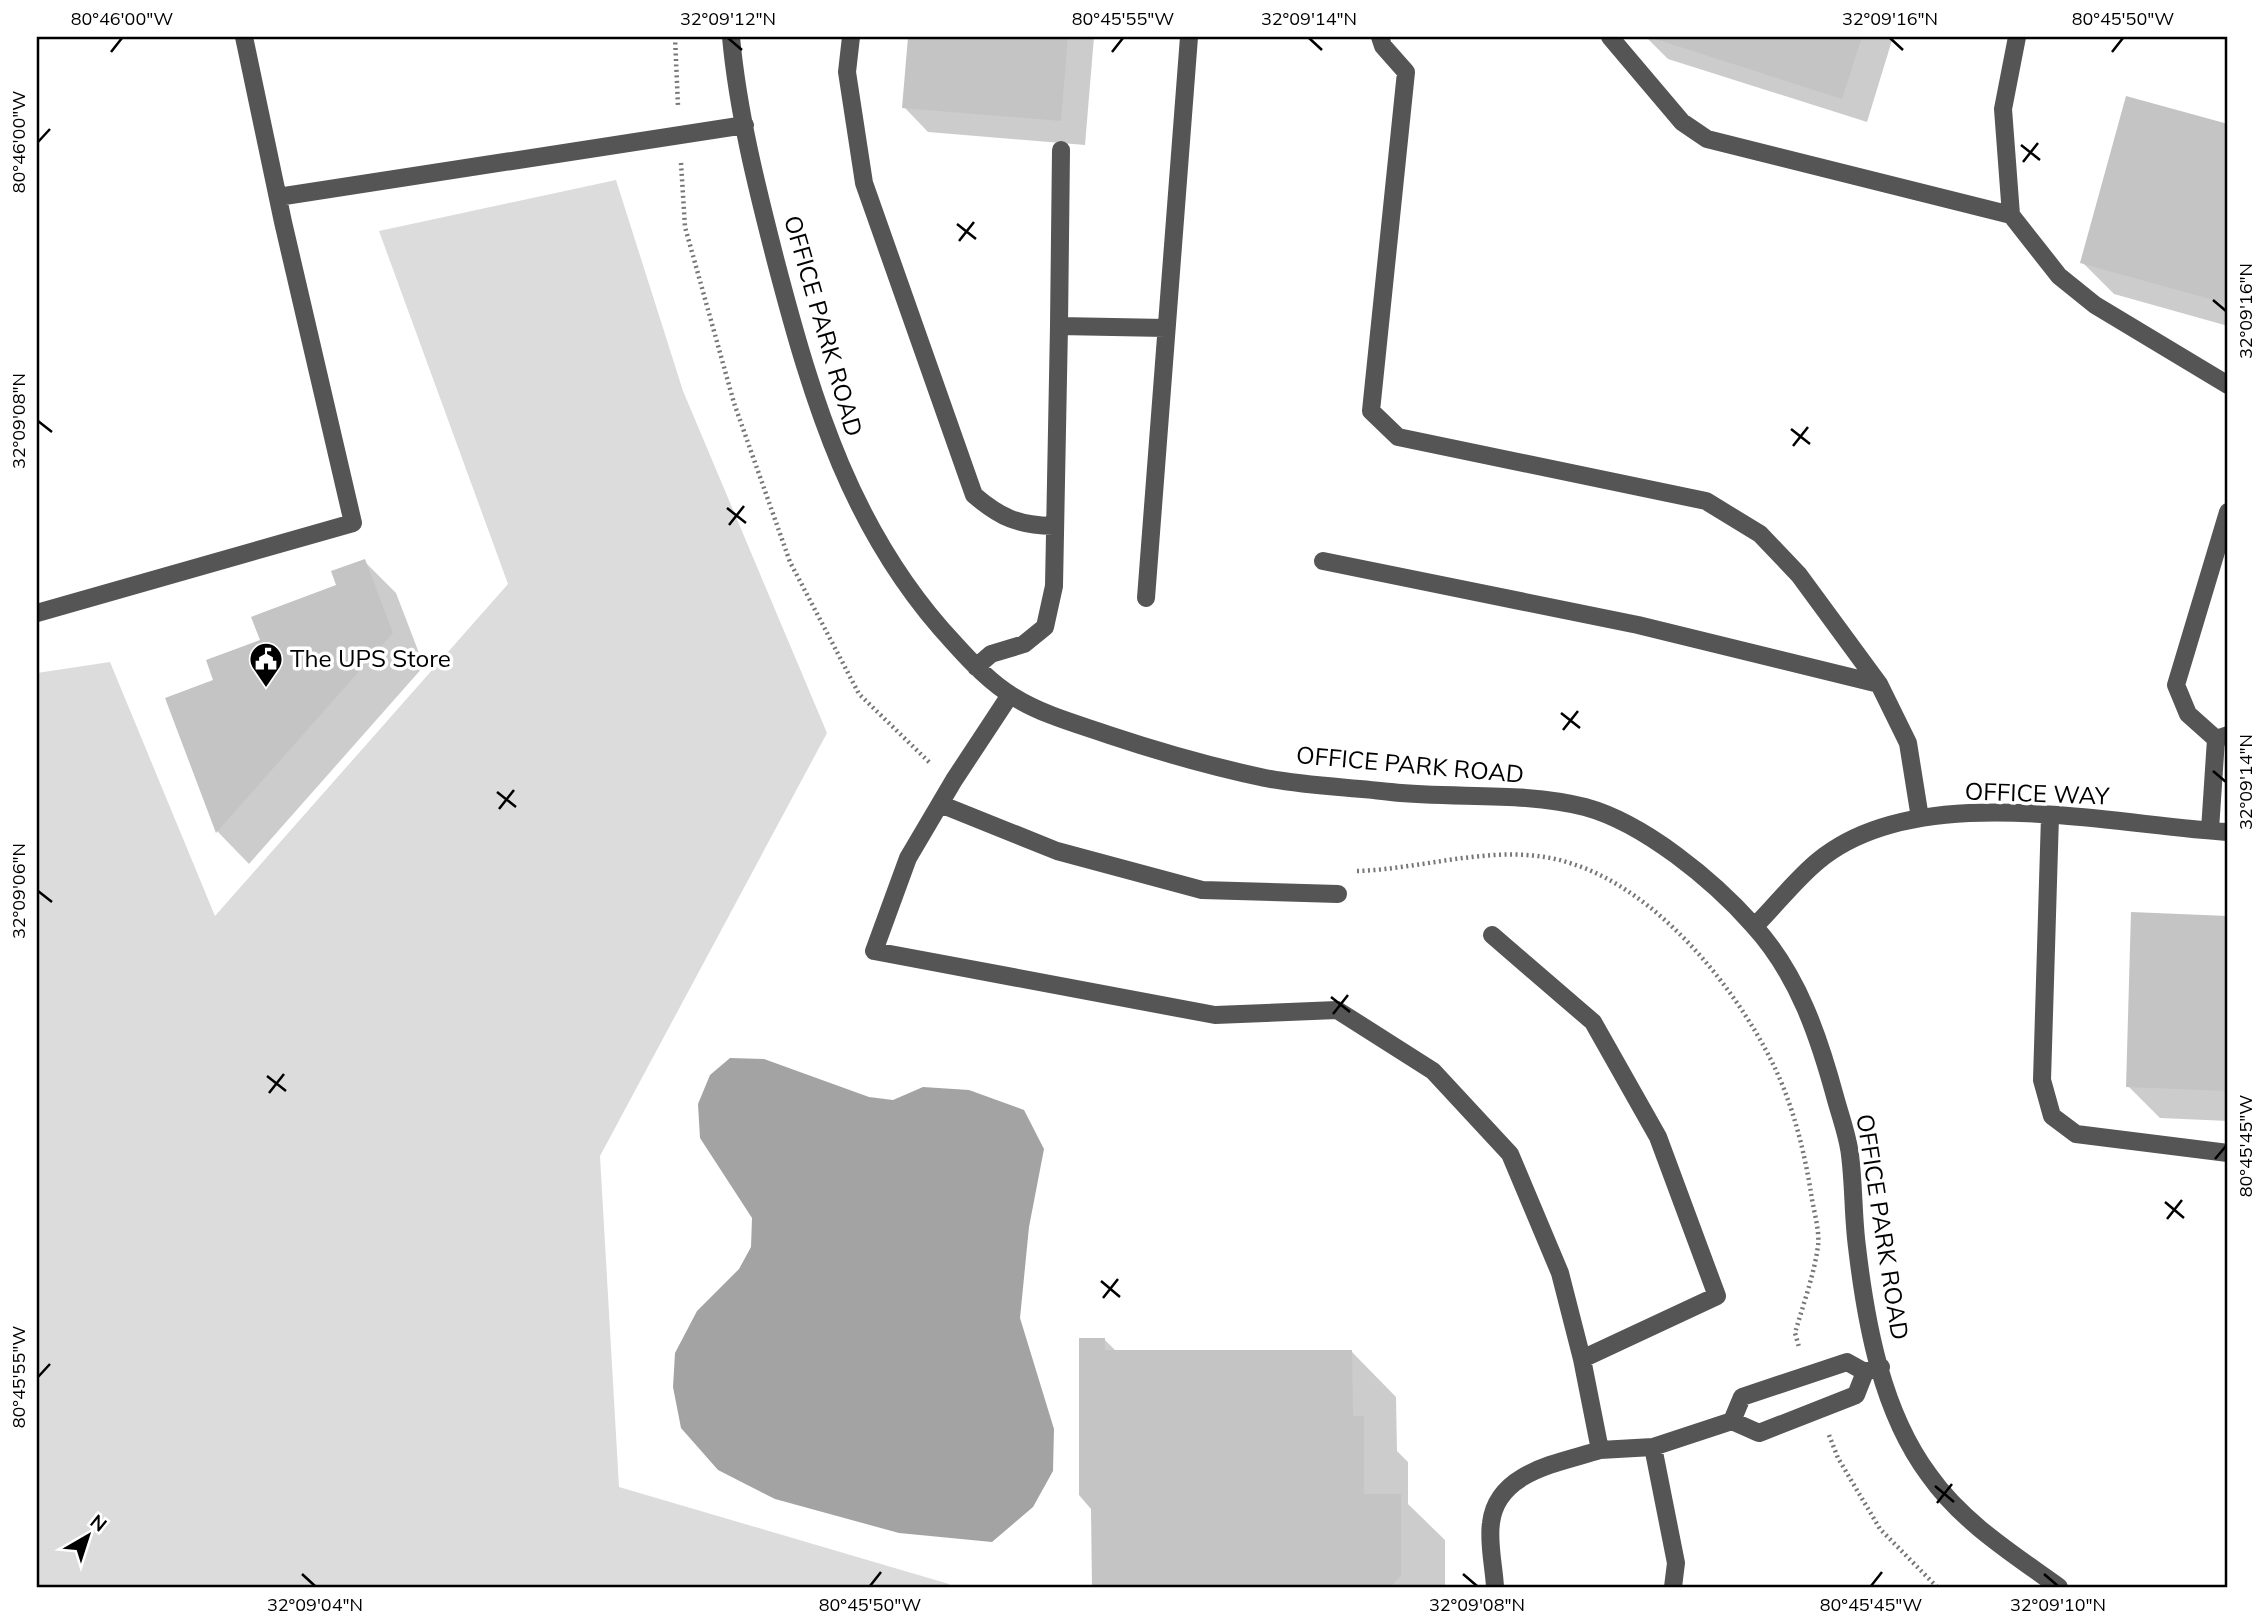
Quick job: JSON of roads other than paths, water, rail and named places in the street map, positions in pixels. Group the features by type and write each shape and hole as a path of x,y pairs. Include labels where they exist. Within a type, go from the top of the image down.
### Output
{"street":[{"path":"37,613 353,523 244,37"},
{"name":"OFFICE PARK ROAD","path":"731,37 760,198 806,373 839,466 890,561 924,612 976,667 1010,695 1046,714 1139,745 1267,778 1434,796 1523,798 1584,807 1621,820 1656,842 1710,883 1755,926 1793,980 1822,1048 1850,1150 1856,1246 1873,1370 1900,1428 1930,1478 1982,1532 2059,1587"},
{"path":"851,37 847,72 864,183 974,495 995,512 1025,525 1054,526"},
{"path":"1146,598 1189,37"},
{"path":"1380,37 1383,46 1406,72 1371,411 1398,437 1706,501 1760,534 1783,559 1880,684 1908,743 1920,818"},
{"path":"1610,37 1682,122 1707,139 2011,215"},
{"path":"2017,37 2003,109 2011,215 2059,276 2095,305 2228,385"},
{"path":"278,197 745,125"},
{"path":"976,667 991,654 1024,644 1045,627 1054,586 1060,150"},
{"path":"1059,326 1166,328"},
{"path":"2210,831 2222,737 2188,714 2176,685 2228,512"},
{"path":"1323,561 1637,625 1880,684"},
{"path":"1010,695 954,779 908,858 874,951 1215,1015 1337,1010 1433,1071 1510,1154 1560,1273 1582,1359 1600,1450"},
{"path":"940,804 1057,851 1202,890 1338,894"},
{"name":"OFFICE WAY","path":"1755,926 1819,860 1863,836 1920,818 1990,811 2228,832"},
{"path":"2050,816 2042,1080 2052,1116 2076,1134 2228,1153"},
{"path":"1492,934 1593,1022 1658,1137 1717,1296 1582,1359"},
{"path":"1495,1587 1491,1522 1504,1491 1522,1475 1600,1450 1653,1447 1732,1421 1759,1433 1856,1395 1873,1370 1847,1362 1742,1397 1732,1421"},
{"path":"1653,1447 1676,1563 1673,1587"}],"place":[{"name":"The UPS Store","path":"266,689"}]}
